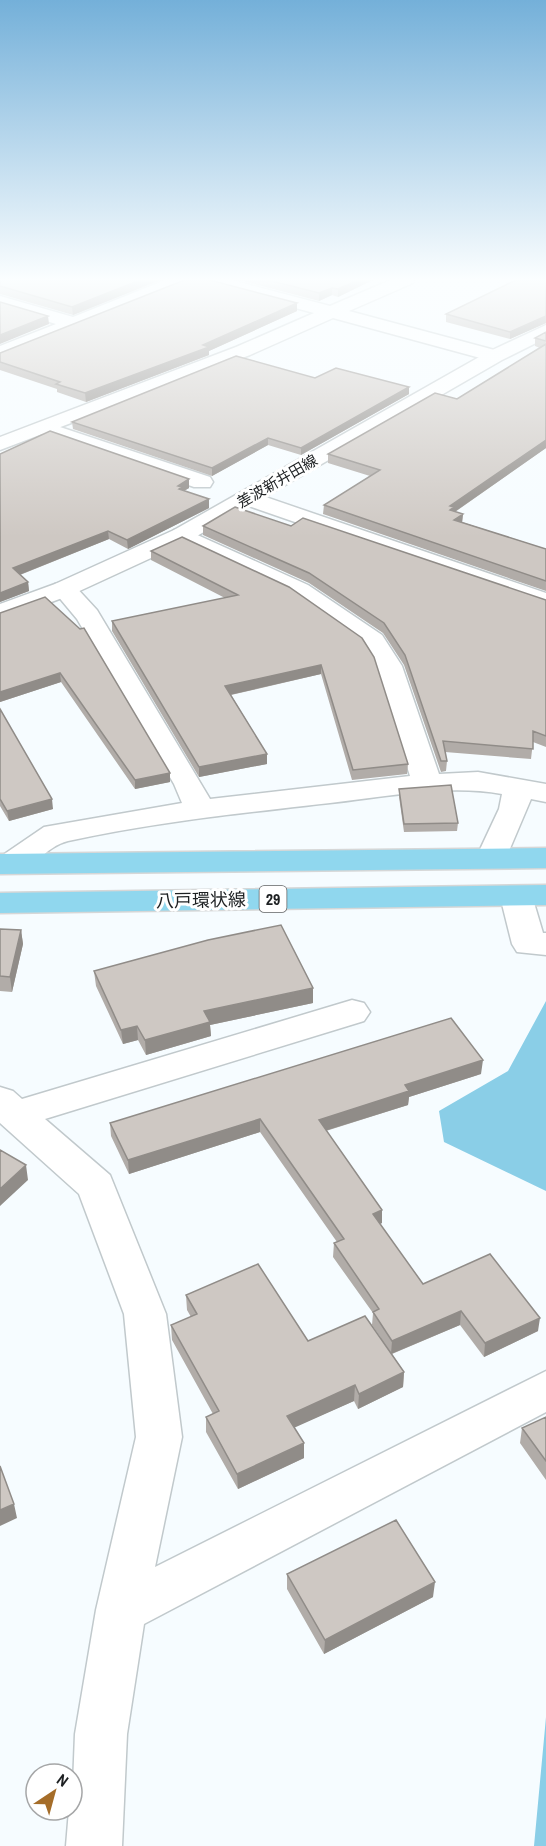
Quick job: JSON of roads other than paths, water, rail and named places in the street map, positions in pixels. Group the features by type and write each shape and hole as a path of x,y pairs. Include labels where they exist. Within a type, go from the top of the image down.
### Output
{"main road":[{"name":"29","path":"5,864 546,858"},
{"name":"八戸環状線","path":"0,903 531,895"}],"street":[{"path":"0,444 207,365"},
{"name":"差波新井田線","path":"0,613 64,589 182,535 481,365"},
{"path":"45,428 202,483"},
{"path":"248,498 546,601"},
{"path":"182,535 299,590 373,641 389,666 427,783"},
{"path":"64,589 88,615 189,784 200,810"},
{"path":"5,864 55,834 200,810 427,783 478,781 532,790"},
{"path":"492,858 514,809 532,790"},
{"path":"531,895 529,944 546,944"},
{"path":"8,1107 351,1012"},
{"path":"8,1107 96,1186 146,1314 159,1437 121,1610 101,1734 94,1846"},
{"path":"121,1610 546,1390"}]}
